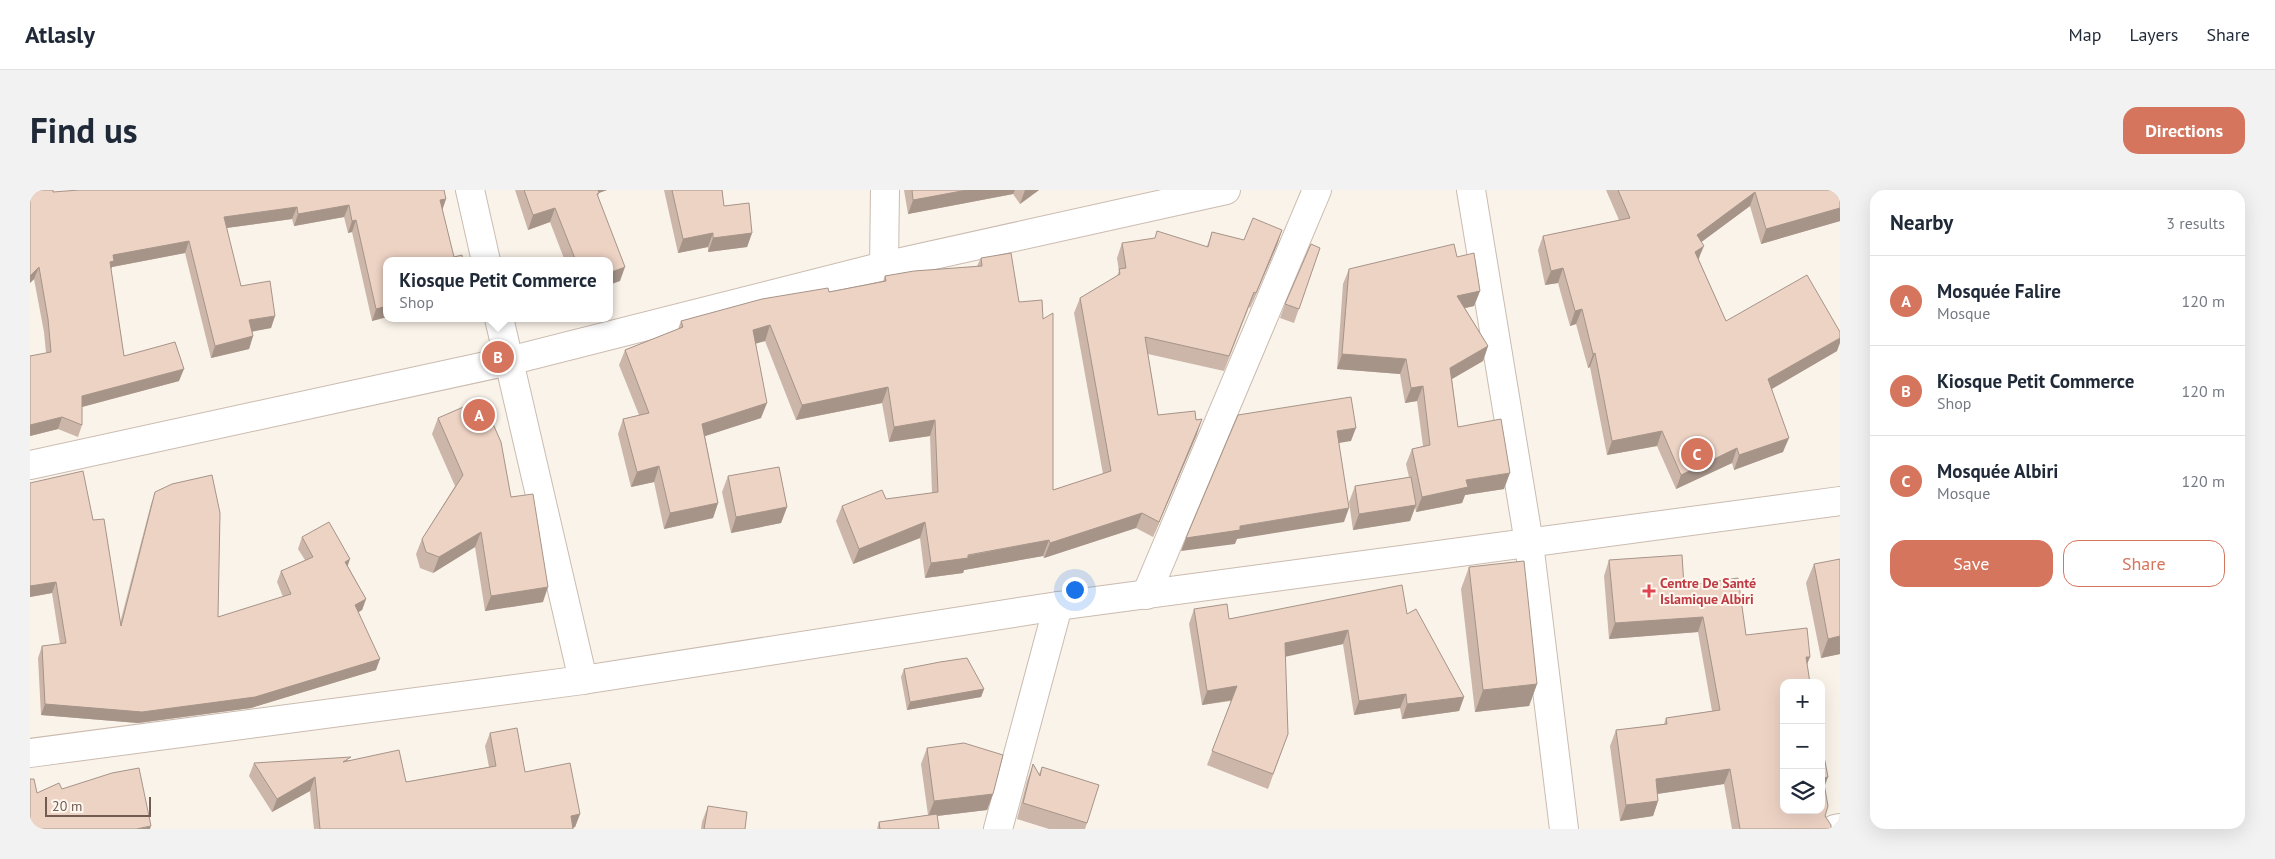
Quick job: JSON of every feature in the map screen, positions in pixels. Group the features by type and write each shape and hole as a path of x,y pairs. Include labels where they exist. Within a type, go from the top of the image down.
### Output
{"street":[{"path":"470,190 485,257"},
{"path":"884,266 885,190"},
{"path":"30,466 509,362 884,266 1226,190"},
{"path":"1146,595 1317,190"},
{"path":"1472,190 1529,544 1564,829"},
{"path":"500,322 583,680"},
{"path":"30,753 583,680 1058,606 1840,501"},
{"path":"998,829 1058,606"},
{"path":"1835,829 1840,828"}],"building":[{"path":"30,190 53,190 53,192 79,190 444,190 446,199 440,200 454,257 383,257 383,307 376,309 356,220 352,221 349,205 298,214 297,207 224,217 241,286 270,281 275,316 249,320 253,336 215,346 189,241 113,255 114,261 110,262 124,356 175,342 184,369 82,396 82,425 62,417 30,425 30,356 51,352 48,319 39,267 30,276"},
{"path":"524,190 598,190 599,193 597,194 625,267 613,272 613,257 574,257 555,208 533,215"},
{"path":"672,190 722,190 724,206 749,203 752,233 713,238 713,233 683,239"},
{"path":"912,190 967,190 913,200"},
{"path":"1618,190 1840,190 1840,208 1766,229 1755,192 1697,235 1704,246 1695,252 1726,321 1807,275 1840,332 1840,338 1768,379 1789,438 1739,455 1737,448 1681,475 1662,431 1612,441 1595,353 1593,354 1582,309 1575,311 1563,268 1551,271 1543,236 1630,218"},
{"path":"1253,218 1282,230 1256,293 1254,292 1229,356 1145,337 1158,415 1195,411 1196,420 1202,419 1159,522 1142,513 1050,543 1049,540 968,555 968,558 931,563 925,522 859,549 842,506 882,490 886,499 938,492 935,420 894,427 888,387 802,405 770,325 753,330 767,403 702,424 718,503 670,513 659,466 637,472 623,419 649,413 625,350 683,327 681,321 762,299 828,288 829,292 886,281 885,276 914,271 982,266 981,258 1011,253 1019,302 1042,300 1043,319 1053,313 1053,490 1111,471 1080,298 1120,274 1119,269 1126,268 1122,243 1155,238 1157,231 1208,247 1212,232 1244,240"},
{"path":"1311,244 1320,248 1299,309 1285,304"},
{"path":"1454,244 1457,257 1474,253 1480,291 1457,296 1488,346 1450,368 1458,427 1501,419 1510,473 1466,480 1468,487 1422,497 1412,449 1430,445 1423,386 1411,388 1406,359 1342,354 1349,269"},
{"path":"1351,397 1356,428 1337,431 1349,508 1240,526 1240,530 1186,538 1238,415"},
{"path":"482,399 501,442 511,497 533,494 548,587 491,596 481,532 439,557 426,552 422,539 463,475 438,418"},
{"path":"779,467 787,507 736,517 728,476"},
{"path":"83,471 93,520 104,519 121,626 155,492 172,484 212,475 220,513 218,617 291,594 281,571 313,557 302,537 329,522 350,559 345,562 366,599 355,605 380,659 255,697 142,712 45,704 42,646 66,643 56,582 30,586 30,483"},
{"path":"1411,477 1416,505 1359,514 1355,486"},
{"path":"1682,555 1684,586 1738,578 1746,635 1807,628 1810,657 1806,657 1809,679 1780,679 1780,814 1825,814 1825,789 1828,806 1825,816 1831,825 1831,829 1740,829 1730,769 1656,779 1658,801 1626,805 1616,730 1667,724 1666,718 1720,710 1703,617 1615,623 1609,560"},
{"path":"1840,559 1840,636 1828,639 1814,564"},
{"path":"1524,561 1537,684 1483,690 1469,567"},
{"path":"1402,585 1407,614 1416,609 1464,697 1407,704 1406,694 1359,701 1348,630 1285,643 1288,734 1273,774 1212,751 1237,686 1207,691 1194,609 1227,604 1229,619"},
{"path":"967,658 984,689 910,702 904,669"},
{"path":"517,728 525,772 570,763 580,814 571,816 573,829 320,829 315,777 277,799 254,763 351,757 343,762 399,750 406,782 496,766 490,733"},
{"path":"964,743 1003,755 993,794 934,801 927,748"},
{"path":"1825,762 1828,777 1825,778"},
{"path":"1033,764 1040,776 1042,767 1099,785 1087,823 1023,803"},
{"path":"139,768 151,826 136,829 30,829 30,779 34,779 37,793 59,783 62,789 112,773"},
{"path":"708,806 747,812 745,829 704,829"},
{"path":"937,814 939,829 880,829 879,822"}],"place":[{"name":"Kiosque Petit Commerce","path":"498,357"},
{"name":"Mosquée Falire","path":"479,415"},
{"name":"Mosquée Albiri","path":"1697,454"},
{"name":"Centre De Santé Islamique Albiri","path":"1649,591"}]}
